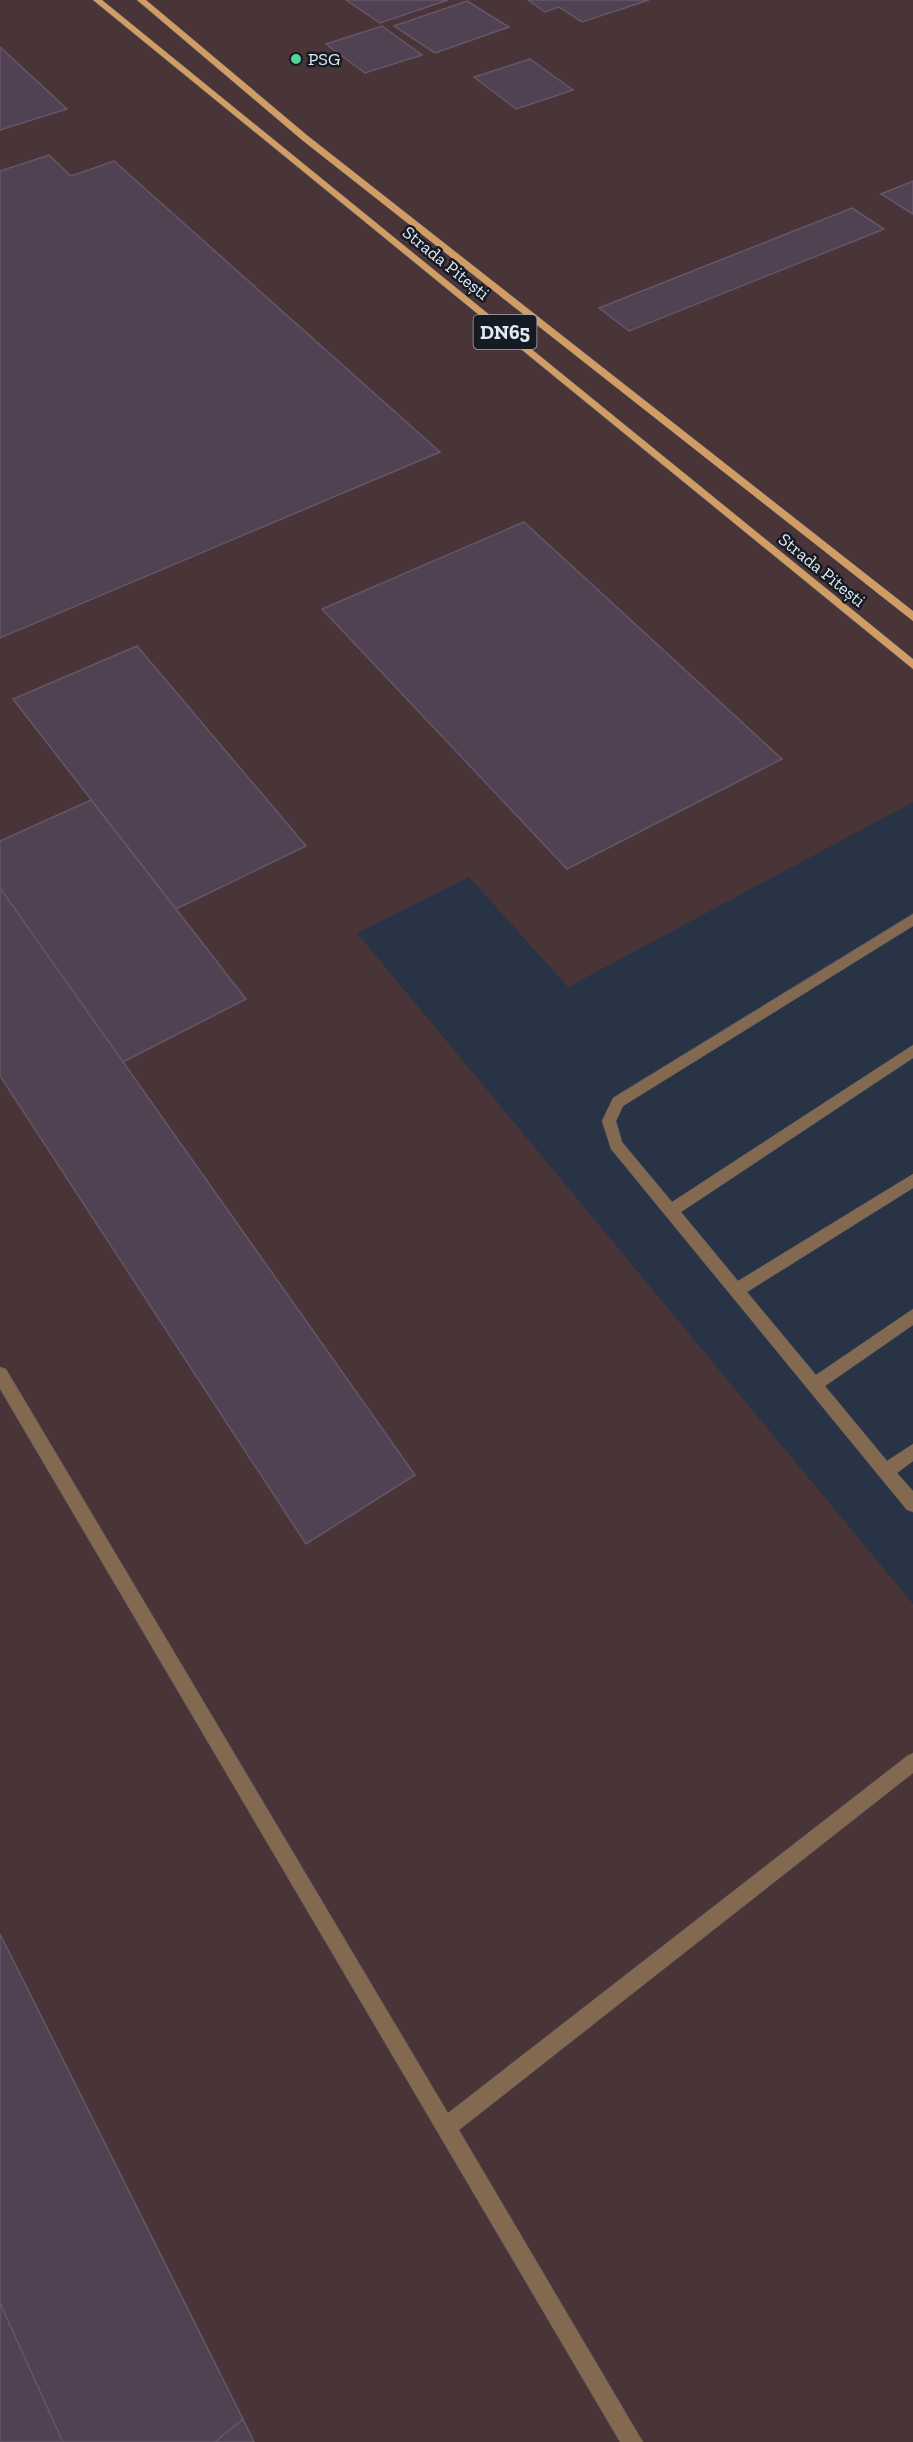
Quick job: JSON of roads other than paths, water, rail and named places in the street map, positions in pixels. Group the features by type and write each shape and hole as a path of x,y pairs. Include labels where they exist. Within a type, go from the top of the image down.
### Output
{"main road":[{"name":"Strada Pitești","path":"97,0 913,665"},
{"name":"Strada Pitești","path":"141,0 305,138 913,616"}],"lane":[{"path":"913,920 618,1102 609,1121 615,1145 913,1504"},
{"path":"671,1211 913,1051"},
{"path":"736,1291 913,1180"},
{"path":"814,1384 913,1316"},
{"path":"0,1374 632,2442"},
{"path":"886,1471 913,1452"},
{"path":"446,2127 913,1762"}],"place":[{"name":"PSG","path":"296,59"}]}
